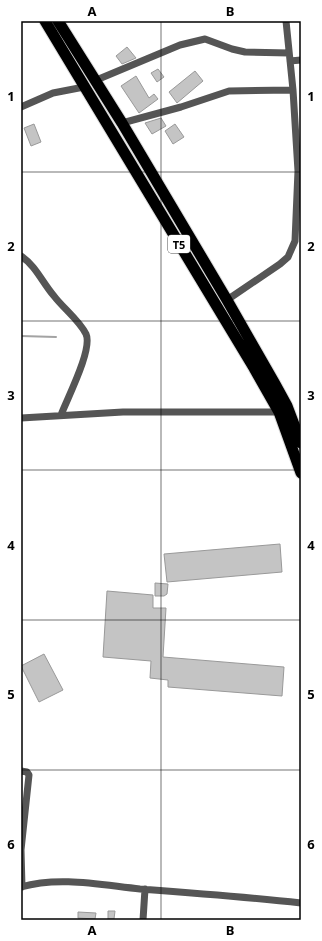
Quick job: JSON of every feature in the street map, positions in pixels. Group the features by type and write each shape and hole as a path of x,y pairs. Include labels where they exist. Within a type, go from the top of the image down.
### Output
{"highway":[{"name":"T5","path":"45,21 279,412 301,472"},
{"name":"T5","path":"58,21 122,124 276,384 287,406 301,443"}],"street":[{"path":"227,300 280,264 288,257 295,241 298,171 293,90 286,21"},
{"path":"94,81 180,45 205,39 232,50 289,57 301,60"},
{"path":"21,107 52,93 84,87"},
{"path":"122,124 229,91 293,90"},
{"path":"21,256 34,265 51,292 84,330 87,339 83,359 61,415"},
{"path":"21,418 123,412 279,412"},
{"path":"21,771 27,772 29,775 21,850 21,887 40,884 68,883 239,896 301,903"},
{"path":"143,920 145,889"}],"building":[{"path":"127,47 136,58 122,64 116,56"},
{"path":"158,69 164,77 157,82 151,73"},
{"path":"195,71 203,81 177,103 169,92"},
{"path":"136,76 149,98 154,94 158,99 139,113 121,86"},
{"path":"161,118 166,126 152,134 145,123"},
{"path":"34,124 41,142 31,146 24,128"},
{"path":"175,124 184,137 173,144 165,131"},
{"path":"280,544 282,572 167,582 164,554"},
{"path":"155,583 168,584 167,594 164,596 155,596"},
{"path":"107,591 153,595 153,608 166,608 163,657 284,667 282,696 168,687 168,680 150,678 151,661 103,657"},
{"path":"44,654 63,690 39,702 21,666"},
{"path":"108,911 115,911 114,919 108,919"},
{"path":"78,912 96,913 95,919 78,918"}],"waterway":[{"path":"21,336 56,337"}]}
